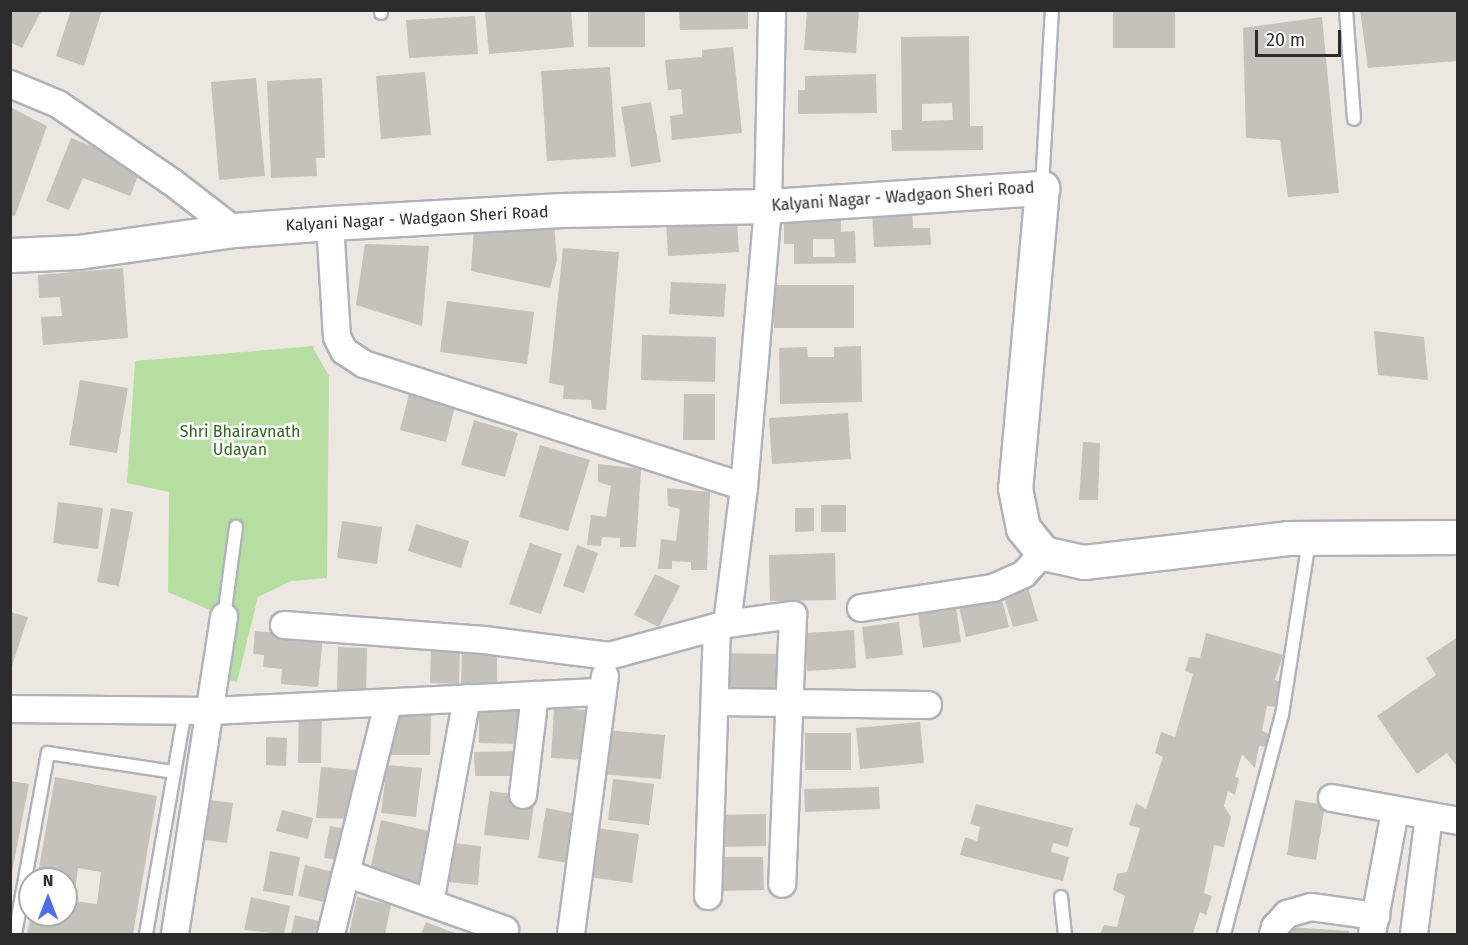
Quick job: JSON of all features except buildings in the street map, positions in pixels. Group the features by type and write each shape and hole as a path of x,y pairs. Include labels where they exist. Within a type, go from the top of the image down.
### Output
{"street":[{"path":"708,896 715,702 722,625 744,487 768,206 772,10"},
{"path":"10,84 58,104 172,182 234,230"},
{"name":"Kalyani Nagar - Wadgaon Sheri Road","path":"10,255 78,252 234,230 330,223 562,210 768,206 1042,188 1015,488 1023,528 1043,553"},
{"path":"330,223 337,337 344,351 364,364 744,487"},
{"path":"861,608 993,588 1024,574 1043,553 1084,562 1309,538 1458,537"},
{"path":"284,625 484,640 609,656 722,625 793,615 782,884"},
{"path":"175,934 224,617"},
{"path":"571,934 609,656"},
{"path":"10,710 211,711 603,692"},
{"path":"523,795 535,695"},
{"path":"430,903 467,698"},
{"path":"715,702 928,705"},
{"path":"331,934 388,703"},
{"path":"1332,798 1458,821"},
{"path":"1273,934 1275,927 1287,914 1311,907 1374,925 1395,811"},
{"path":"1414,934 1429,816"},
{"path":"346,873 505,930"}],"lane":[{"path":"1042,188 1052,10"},
{"path":"1346,10 1354,119"},
{"path":"224,617 236,527"},
{"path":"1224,934 1282,715 1309,538"},
{"path":"146,934 185,711"},
{"path":"15,934 48,753 174,772"},
{"path":"1061,897 1065,934"}],"green space":[{"name":"Shri Bhairavnath Udayan","path":"315,346 313,348 329,376 327,578 291,581 258,597 237,682 208,677 212,611 168,592 169,492 127,483 135,361"}]}
